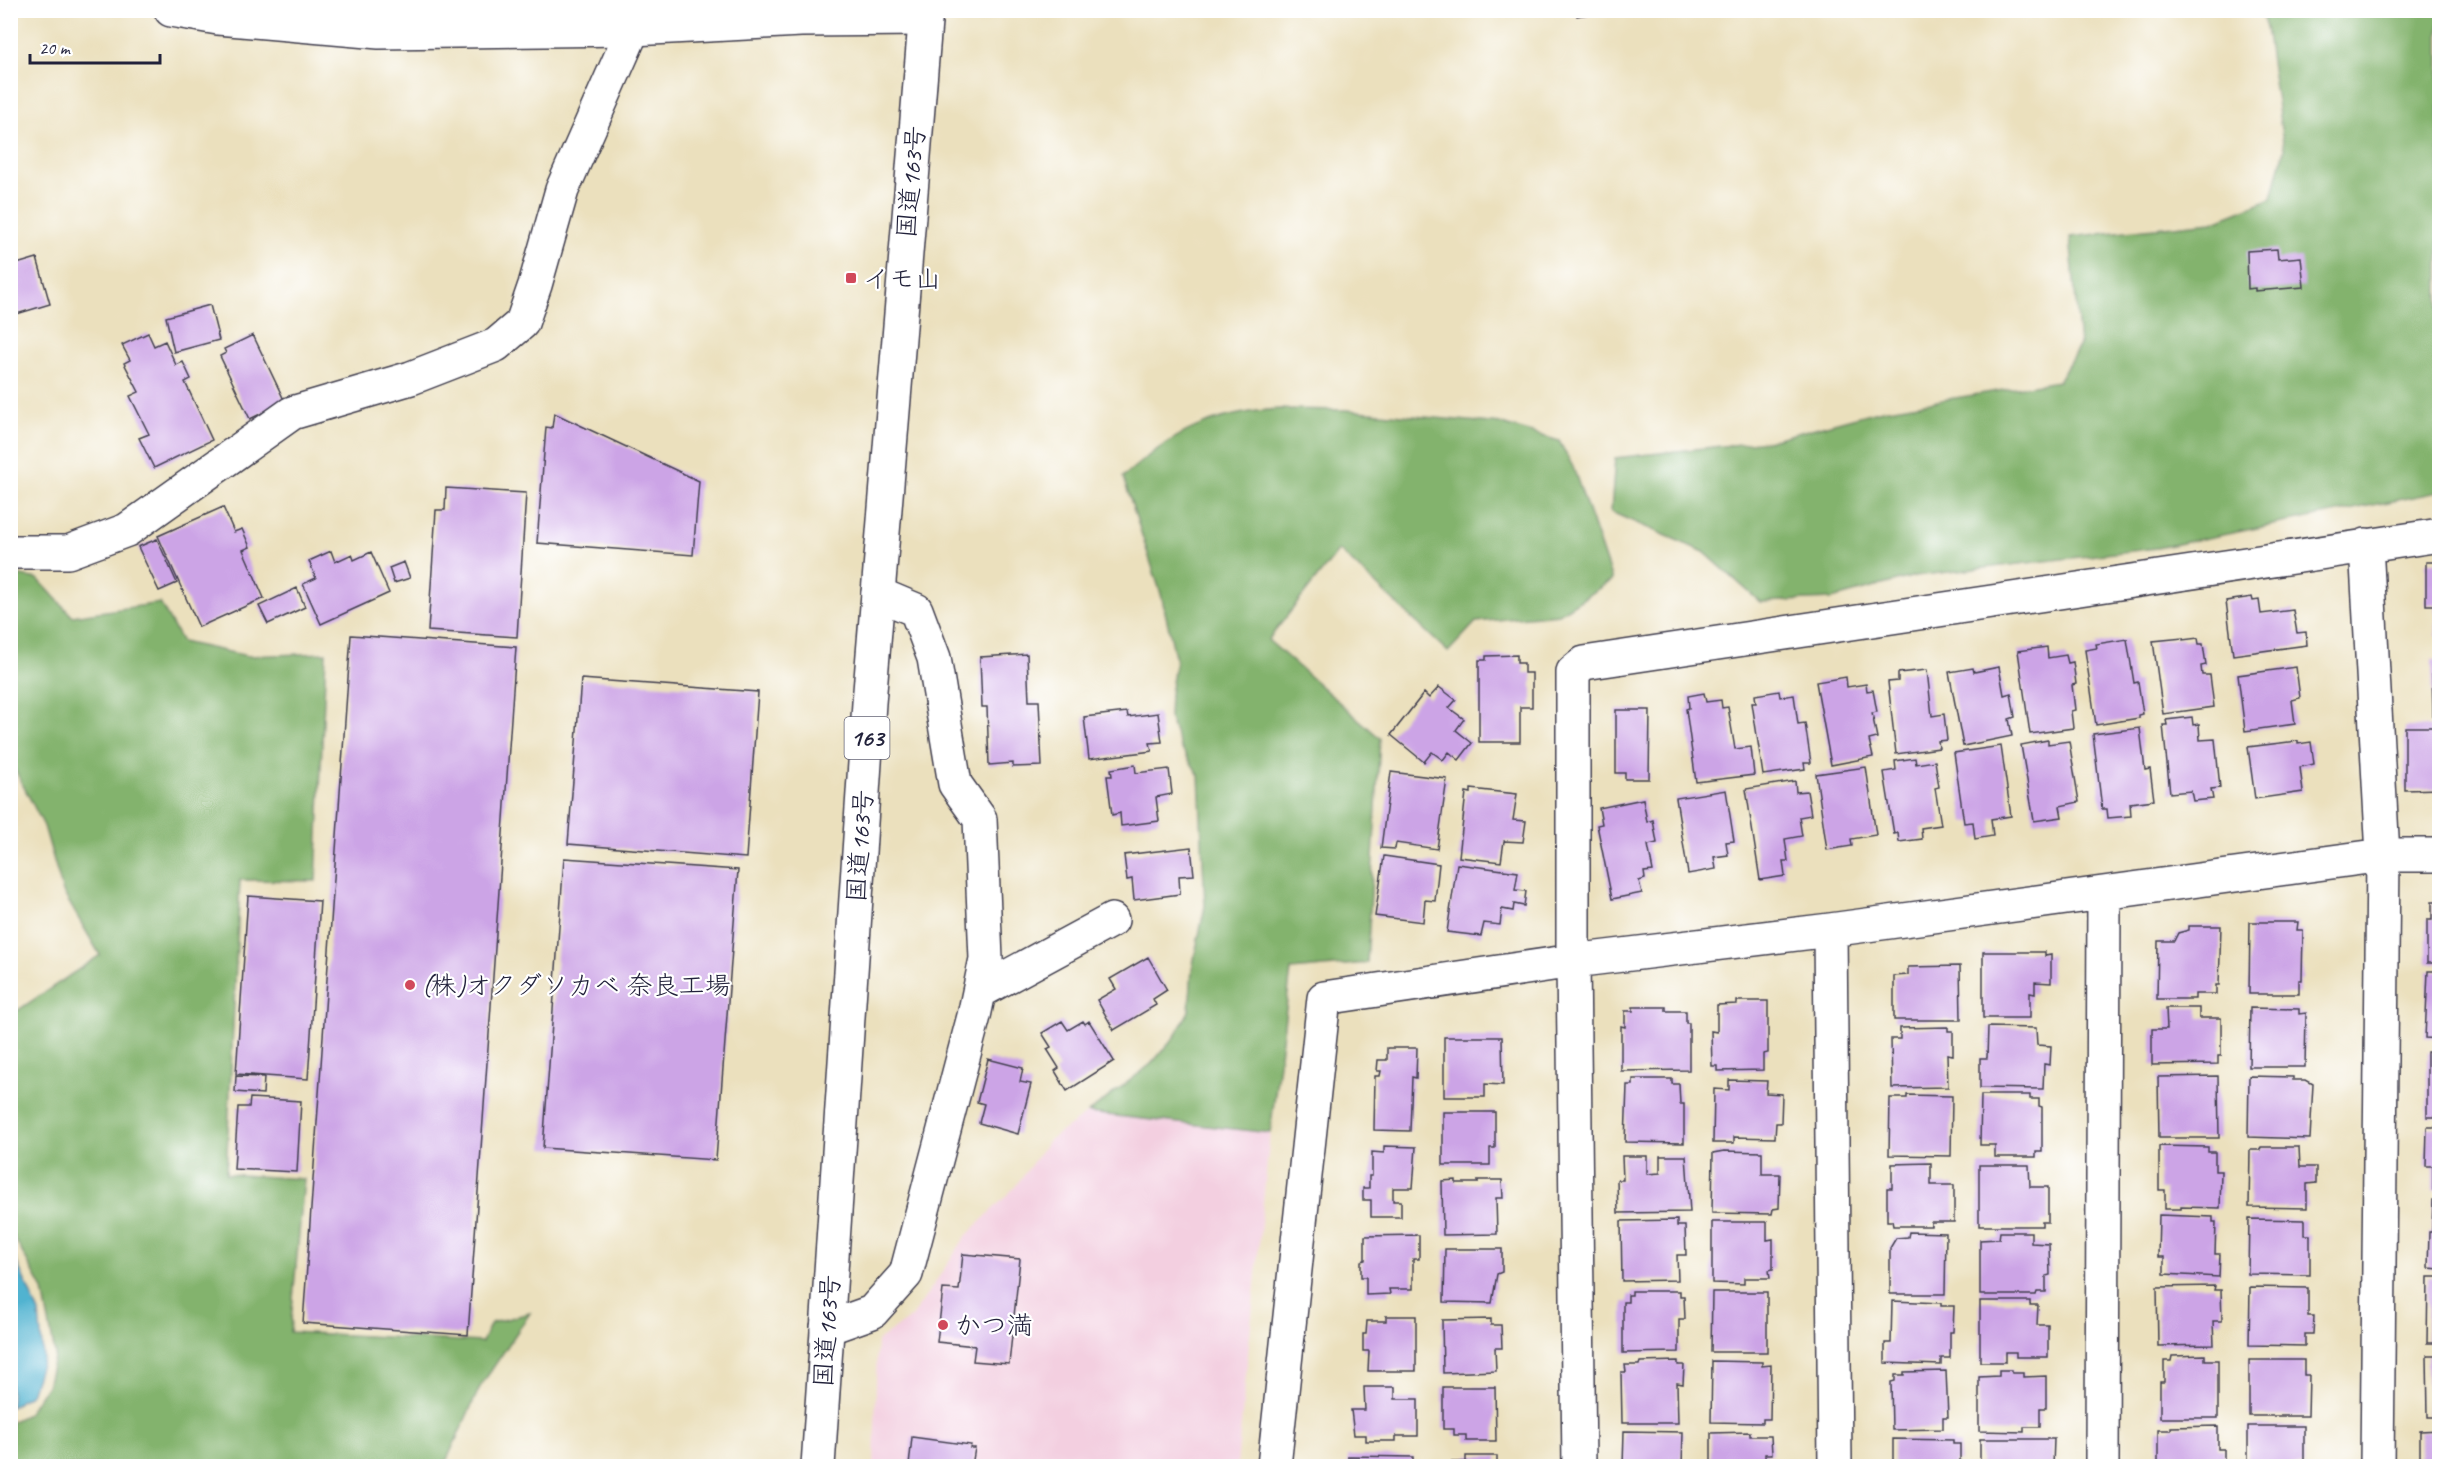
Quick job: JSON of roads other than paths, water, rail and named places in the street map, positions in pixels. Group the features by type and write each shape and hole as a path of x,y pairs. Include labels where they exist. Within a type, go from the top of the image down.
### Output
{"main road":[{"path":"171,10 218,18 379,32 633,29 925,15"},
{"name":"国道163号","path":"818,1467 878,594 925,15"},
{"path":"10,552 68,552 127,530 292,413 411,378 496,345 522,323 562,190 633,29"},
{"path":"1579,1467 1573,961 1573,672 1584,663 2439,535"},
{"path":"2366,545 2383,855 2377,1467"},
{"path":"827,1328 872,1312 906,1274 986,959 980,819 956,784 934,658 916,610 878,594"},
{"path":"1274,1467 1324,998 1573,961 1830,930 2383,855 2439,855"},
{"path":"2102,1467 2104,893"},
{"path":"979,992 1112,920"},
{"path":"1830,930 1835,1467"}],"water":[{"path":"10,1247 39,1313 43,1358 31,1394 11,1407"}],"place":[{"name":"イモ山","path":"851,278"},
{"name":"(株)オクダソカベ 奈良工場","path":"410,985"},
{"name":"かつ満","path":"943,1325"}]}
